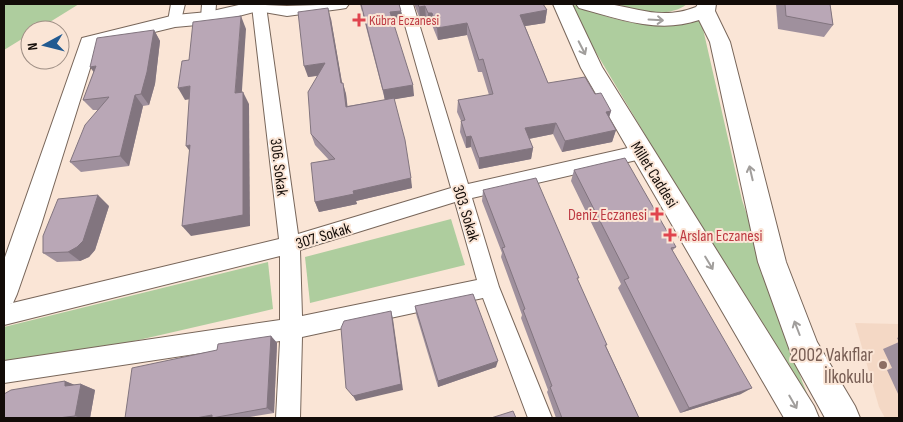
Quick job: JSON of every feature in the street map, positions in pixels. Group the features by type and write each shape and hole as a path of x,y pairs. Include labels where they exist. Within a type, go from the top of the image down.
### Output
{"main road":[{"name":"Millet Caddesi","path":"562,4 592,68 802,418"},
{"path":"586,4 644,20 672,21 690,18 706,8 720,42 772,262 805,351 843,418"}],"street":[{"path":"4,294 29,225 89,42 176,13 261,5 287,11 340,4"},
{"name":"303. Sokak","path":"406,4 489,287 540,418"},
{"name":"306. Sokak","path":"261,5 290,245 291,329 288,418"},
{"name":"307. Sokak","path":"4,315 290,245 460,193 641,152"},
{"path":"4,372 291,329 489,287"}],"shaded area":[{"name":"2002 Vakıflar İlkokulu","path":"855,323 899,324 899,418 885,418 879,407"}],"green space":[{"path":"4,4 79,4 53,20 20,20 20,40 4,50"},
{"path":"616,4 687,4 671,11 652,12"},
{"path":"572,5 605,16 641,24 665,25 701,20 742,200 802,381 817,418 810,418 756,321 588,39"},
{"path":"451,219 465,265 310,303 305,257"},
{"path":"268,262 273,309 4,371 4,327"}],"building":[{"path":"361,4 399,4 401,11 390,12 413,85 383,90"},
{"path":"418,4 543,4 547,10 520,15 548,83 585,77 595,94 601,93 611,111 606,112 616,130 565,141 556,123 525,128 533,148 479,158 471,136 466,137 461,121 465,120 458,100 493,94 483,59 479,60 467,23 437,28 432,13 428,13 425,6 419,7"},
{"path":"785,4 830,4 833,25 786,16"},
{"path":"328,8 346,107 394,98 405,140 411,178 353,191 354,194 315,202 311,163 335,159 311,134 308,92 325,63 304,66 298,12"},
{"path":"241,16 235,93 243,92 243,215 182,226 190,145 186,146 190,86 178,88 182,61 189,60 193,22"},
{"path":"154,30 147,72 141,94 135,95 120,156 70,162 85,125 109,97 83,100 96,66 90,67 97,38"},
{"path":"625,158 676,247 671,248 752,388 689,408 624,280 629,278 574,170"},
{"path":"536,178 607,345 605,345 639,418 562,418 502,248 505,247 483,190"},
{"path":"98,195 83,241 68,252 43,253 43,236 58,199"},
{"path":"473,294 498,361 438,381 415,306"},
{"path":"391,311 401,384 353,396 346,388 341,328 344,321"},
{"path":"271,336 267,408 212,418 212,415 196,418 125,418 132,368 217,350 218,344"},
{"path":"65,381 65,386 81,384 75,416 58,418 4,418 4,394 11,390"},
{"path":"513,411 516,418 491,418"}],"place":[{"name":"Kübra Eczanesi","path":"359,20"},
{"name":"Deniz Eczanesi","path":"657,214"},
{"name":"Arslan Eczanesi","path":"670,235"},
{"name":"2002 Vakıflar İlkokulu","path":"883,365"}]}
